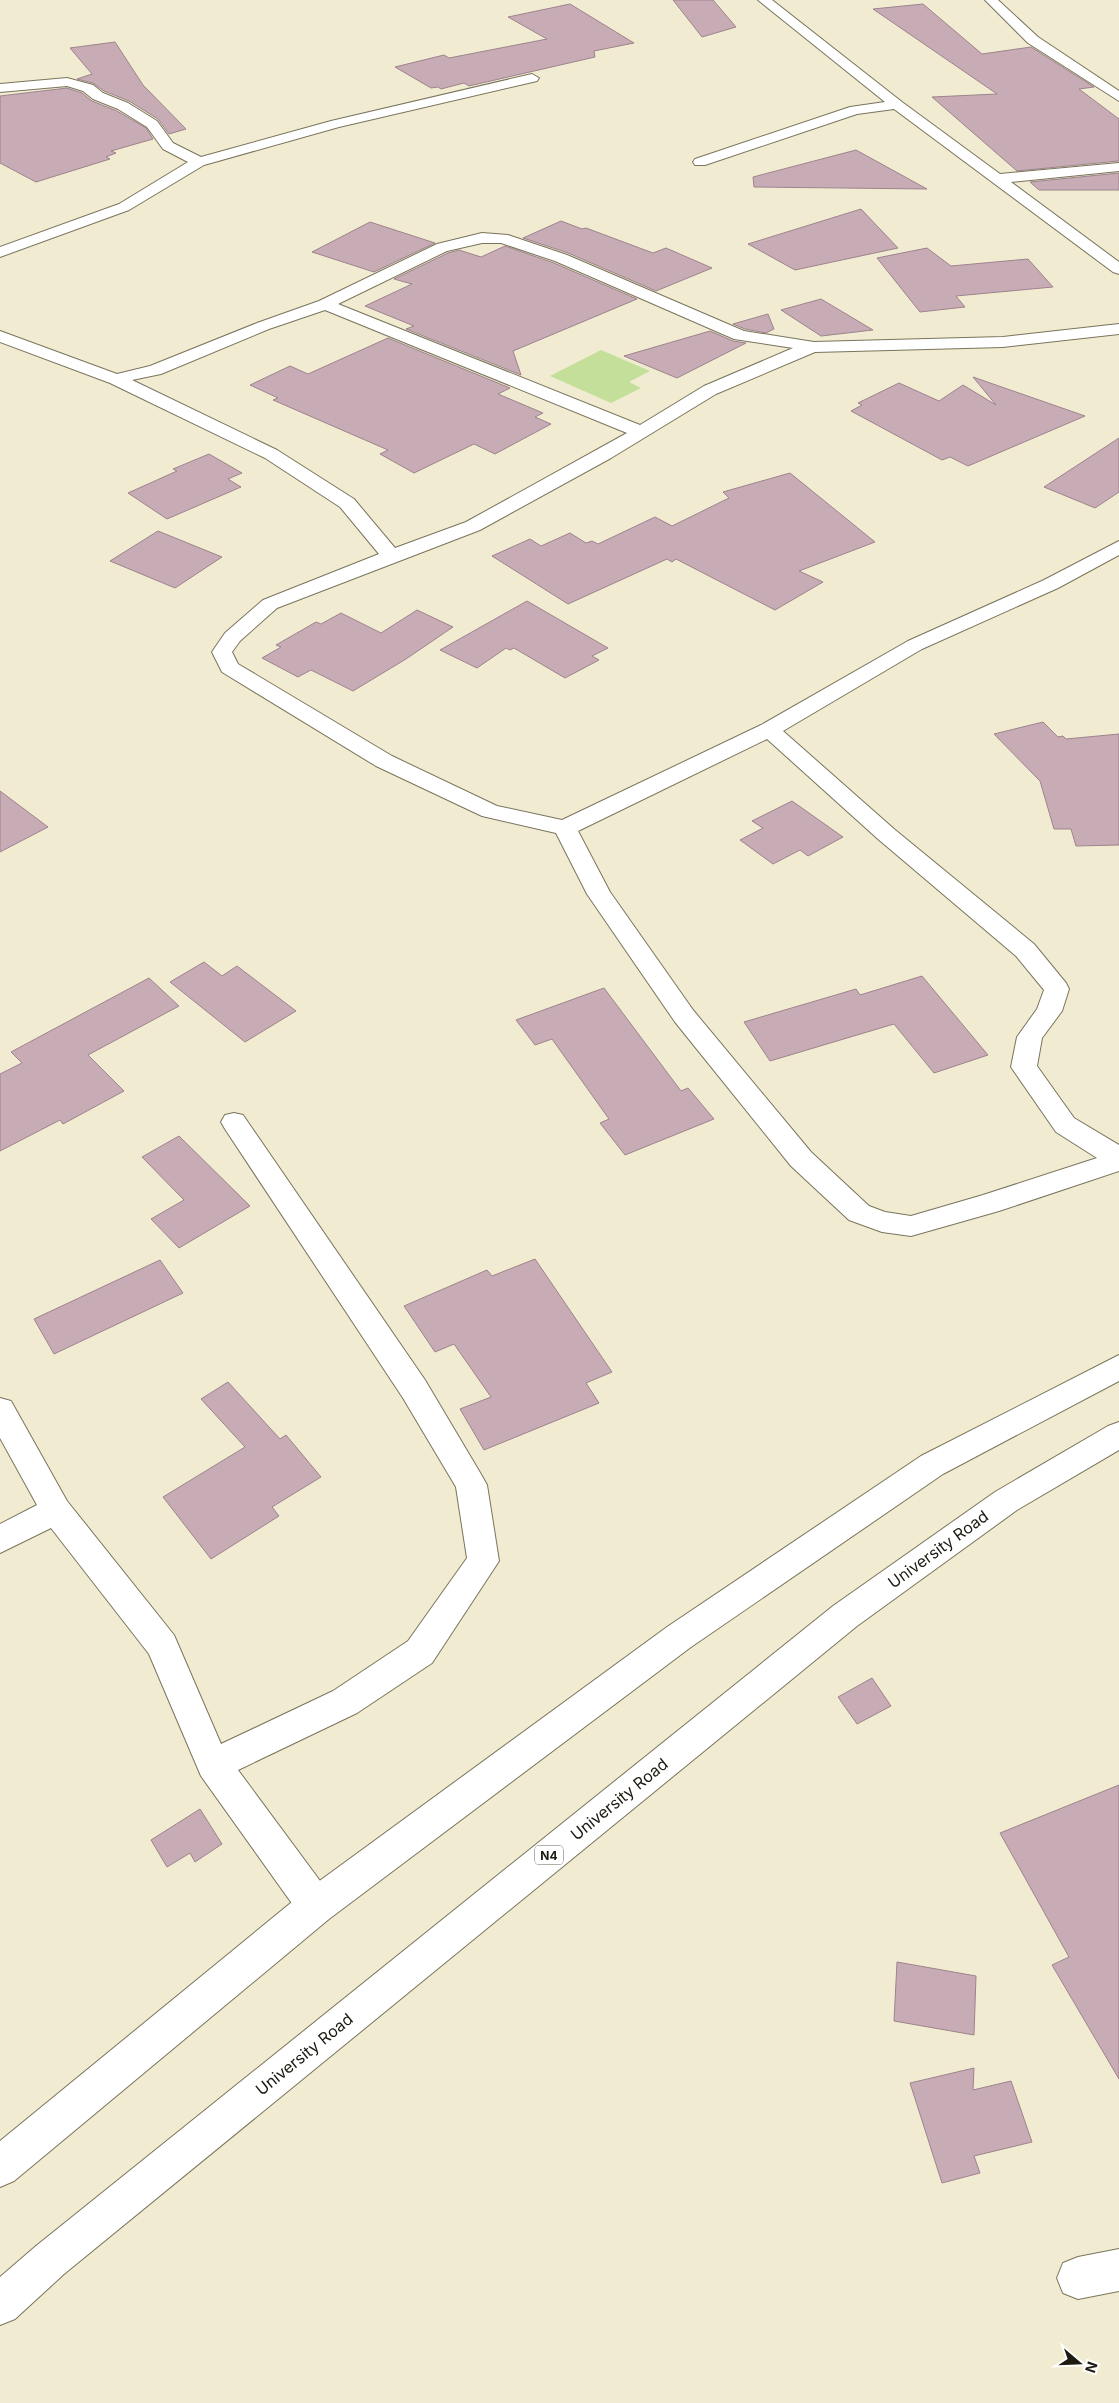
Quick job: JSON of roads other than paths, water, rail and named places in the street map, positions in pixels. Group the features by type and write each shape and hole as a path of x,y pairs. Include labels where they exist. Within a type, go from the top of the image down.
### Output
{"main road":[{"path":"764,0 897,105 1119,269"},
{"path":"991,0 1032,40 1119,97"},
{"path":"1087,76 1111,78"},
{"path":"0,252 124,207 199,162 336,124 532,78"},
{"path":"0,88 67,82 88,88 98,96 123,106 152,124 168,146 199,162"},
{"path":"700,162 855,110 897,105"},
{"path":"997,180 1119,167"},
{"path":"116,379 155,370 325,304 442,247 482,238 503,238 621,282 740,335 813,347 1003,342 1119,329"},
{"path":"325,304 641,432"},
{"path":"0,336 116,379 271,454 347,503 391,556"},
{"path":"813,347 782,358 710,390 605,454 474,526 391,556 270,604 232,637 222,652 229,668 384,761 490,811 565,828 768,730 915,645 1051,584 1119,547"},
{"path":"768,730 886,834 1026,950 1057,989 1049,1011 1030,1036 1024,1067 1066,1125 1119,1159"},
{"path":"565,828 599,894 684,1016 801,1159 859,1213 882,1222 911,1226 989,1204 1059,1178 1119,1159"},
{"path":"213,1765 345,1702 420,1652 483,1561 471,1485 414,1389 234,1122"},
{"path":"0,2167 316,1906 679,1637 932,1465 1119,1367"},
{"path":"0,1410 56,1510 162,1646 213,1765 316,1906"},
{"name":"University Road","path":"0,2304 50,2260 845,1616 1006,1501 1119,1435"},
{"path":"0,1538 56,1510"},
{"path":"1078,2278 1119,2270"}]}
